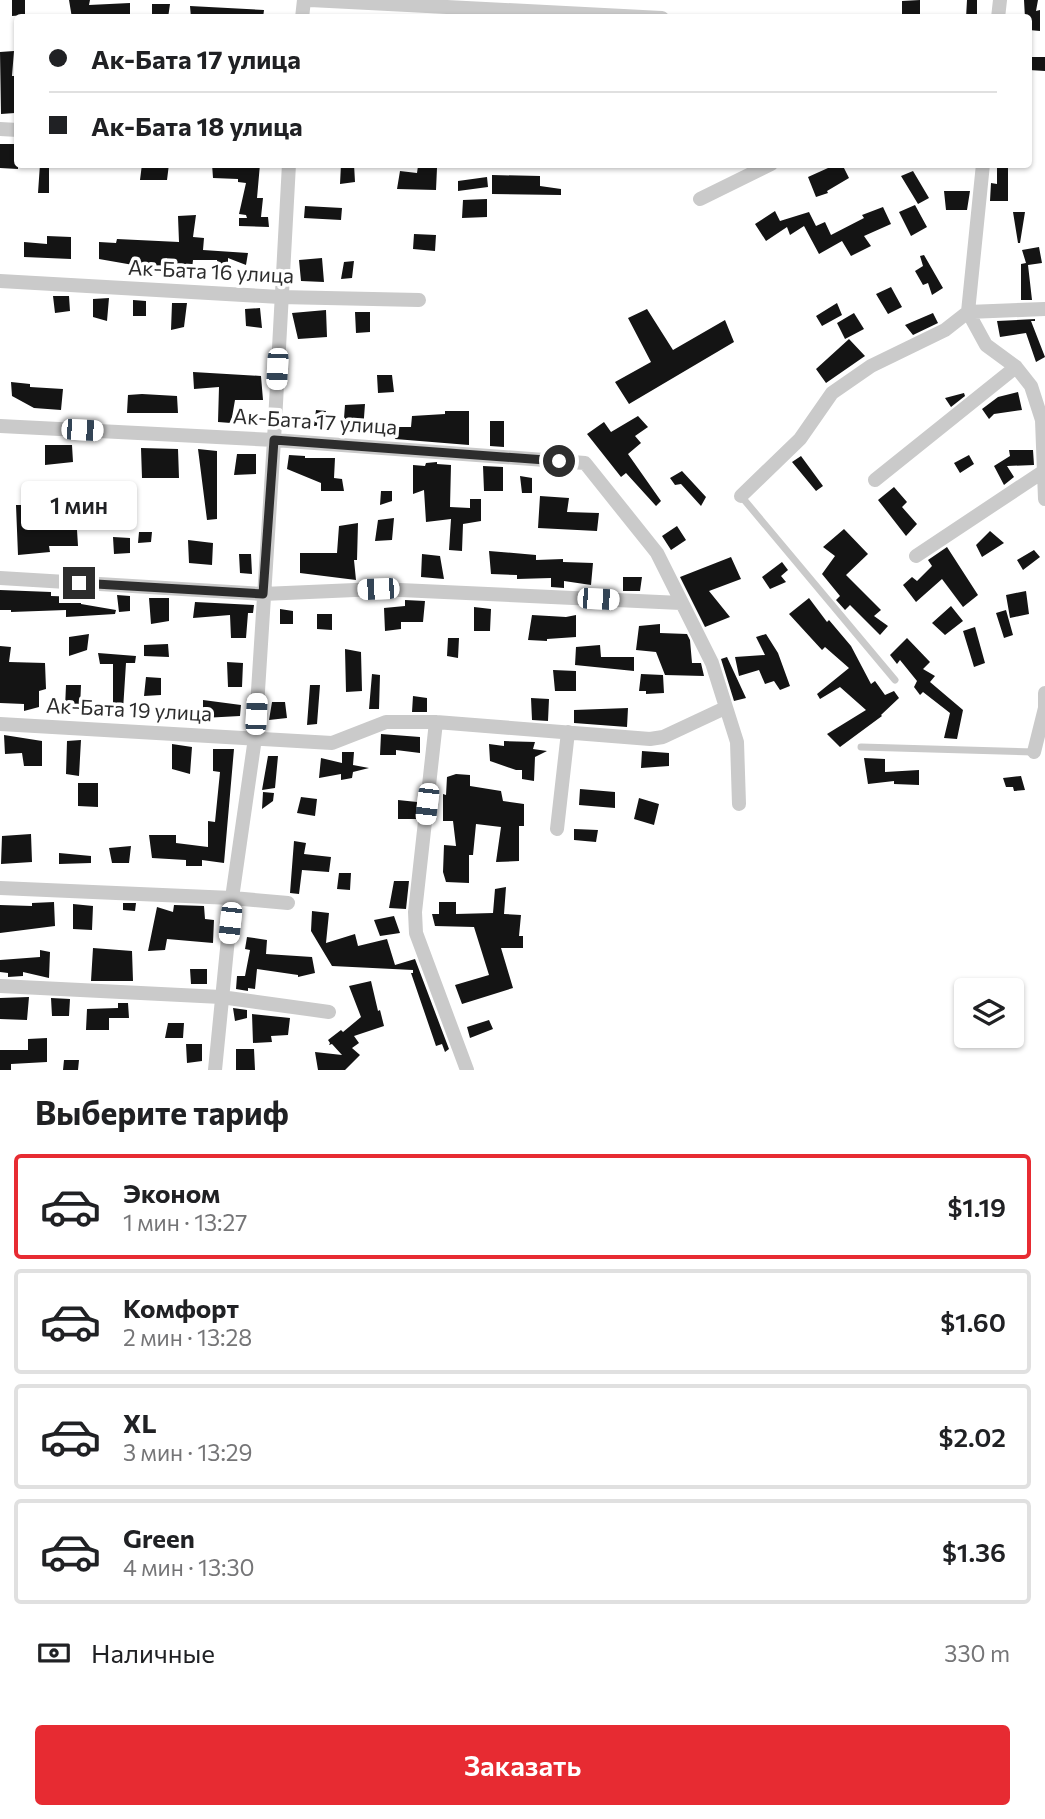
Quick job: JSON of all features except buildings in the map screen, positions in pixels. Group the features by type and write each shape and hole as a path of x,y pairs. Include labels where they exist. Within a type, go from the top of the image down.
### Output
{"street":[{"path":"310,0 604,7 641,14"},
{"path":"215,1070 232,898 255,738 289,168"},
{"path":"700,198 763,168"},
{"path":"983,168 968,312 986,345 1016,367 1031,386 1043,420 1045,499"},
{"name":"Ак-Бата 16 улица","path":"0,281 280,298 419,300"},
{"path":"741,496 800,439 832,393 871,366 946,330 968,312 1045,309"},
{"path":"875,480 1016,367"},
{"name":"Ак-Бата 17 улица","path":"0,426 274,440 585,463 657,553 681,603"},
{"path":"916,556 1044,471"},
{"path":"0,578 263,594 378,589 681,603 712,663 737,742 739,804"},
{"path":"1034,752 1045,708 1045,692"},
{"name":"Ак-Бата 19 улица","path":"0,724 332,743 386,722 436,722 650,739 663,737 725,708"},
{"path":"436,722 415,912 416,933 467,1070"},
{"path":"557,829 568,732"},
{"path":"0,888 288,903"},
{"path":"0,986 221,997 329,1012"}],"lane":[{"path":"741,496 895,681"},
{"path":"861,747 1034,752"}],"route":[{"path":"79,583 263,594 274,440 559,461"}]}
